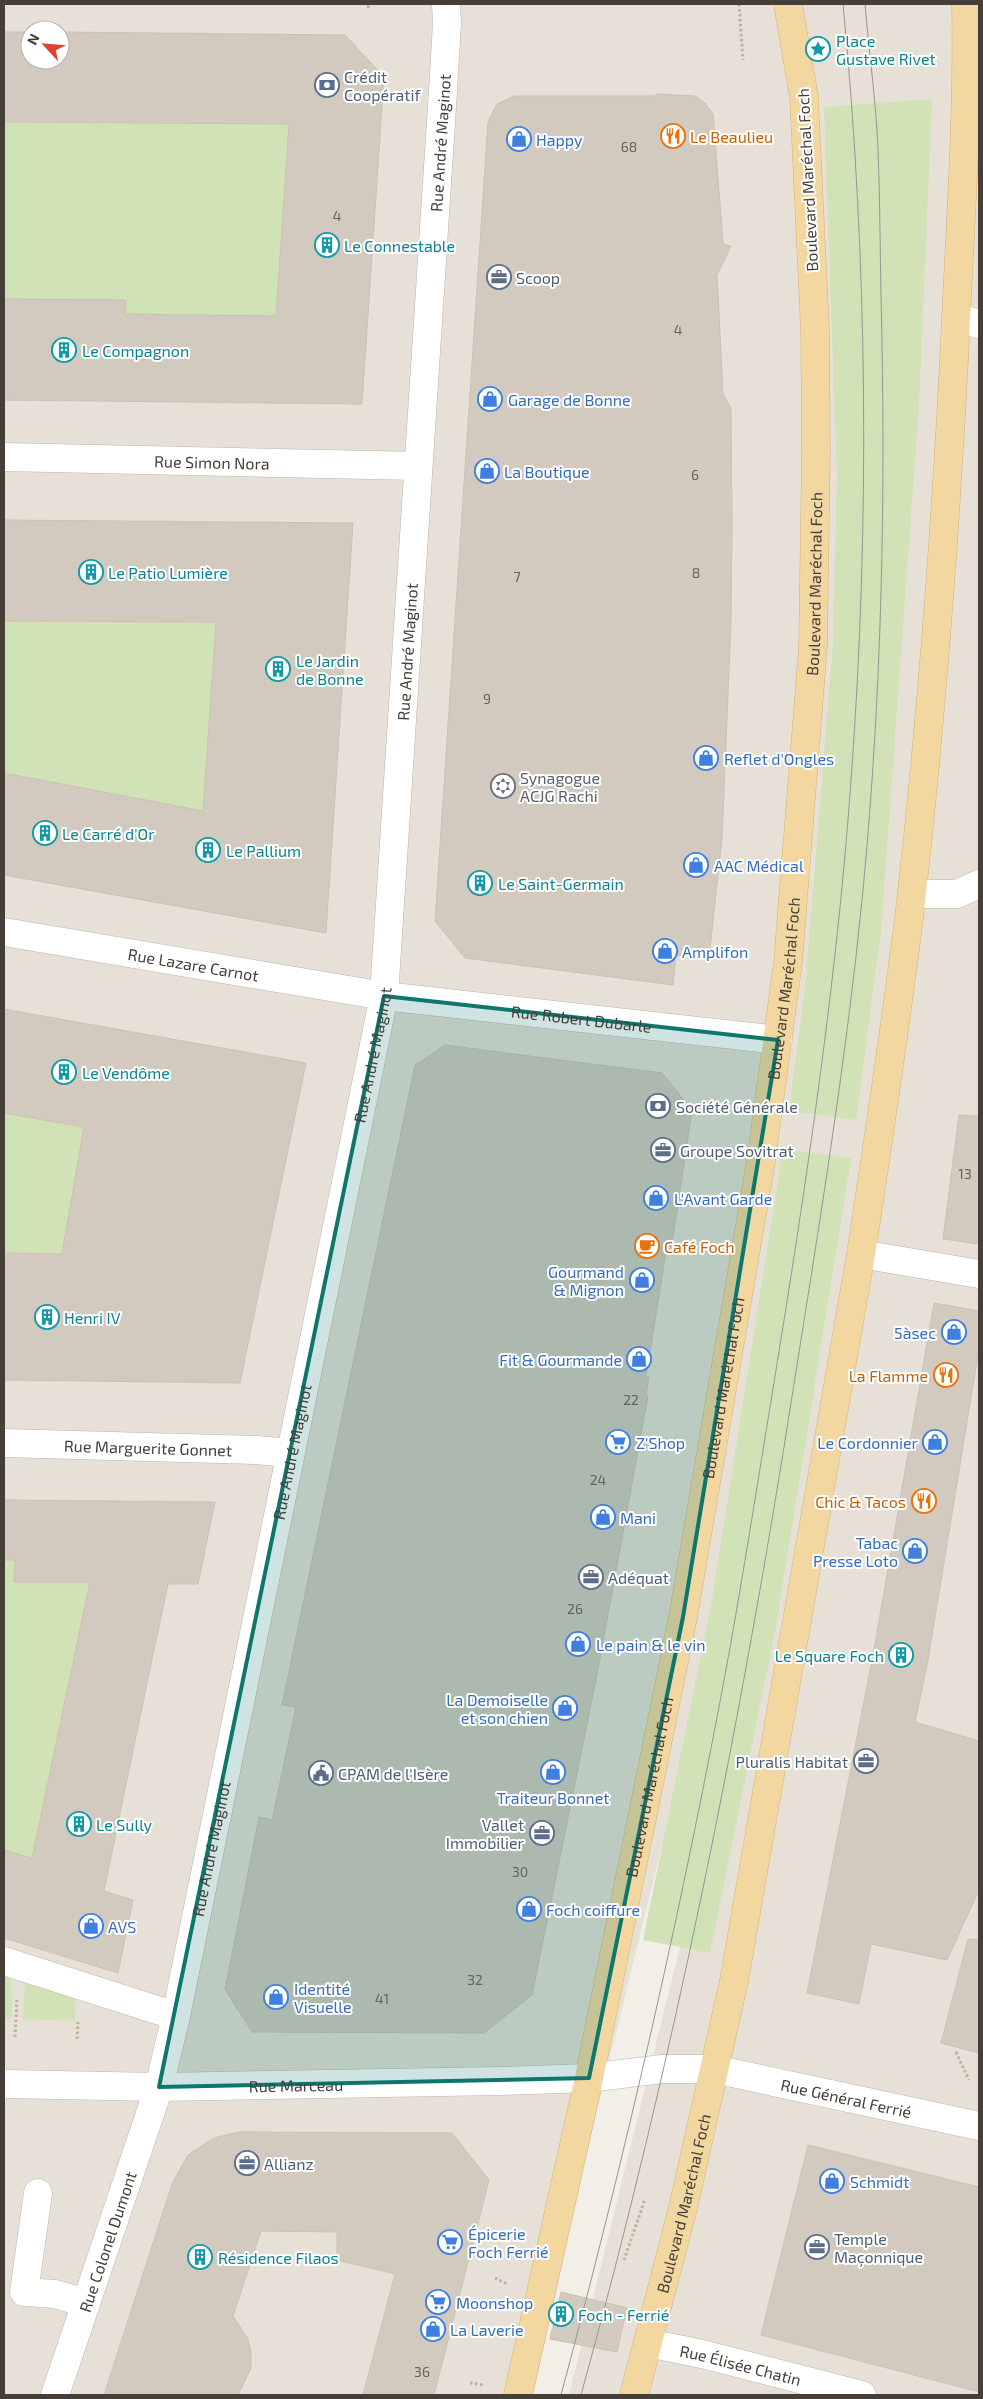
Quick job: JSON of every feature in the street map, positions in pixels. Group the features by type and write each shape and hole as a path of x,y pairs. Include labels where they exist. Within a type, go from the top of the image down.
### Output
{"main road":[{"name":"Boulevard Maréchal Foch","path":"518,2395 589,2078 683,1617 760,1161 788,962 813,647 816,450 815,330 804,97 788,4"},
{"name":"Boulevard Maréchal Foch","path":"634,2395 683,2208 734,1981 861,1254 912,894 928,733 950,449 968,321 966,4"}],"street":[{"name":"Rue André Maginot","path":"159,2087 176,2016 384,996 448,22 446,4"},
{"name":"Rue Simon Nora","path":"4,457 418,466"},
{"path":"912,894 957,894 979,884"},
{"name":"Rue Lazare Carnot","path":"4,932 384,996"},
{"name":"Rue Robert Dubarle","path":"384,996 778,1040"},
{"path":"861,1254 979,1274"},
{"name":"Rue Marguerite Gonnet","path":"4,1443 290,1452"},
{"path":"4,1961 176,2016"},
{"path":"589,2078 662,2069 714,2069"},
{"name":"Rue Général Ferrié","path":"714,2069 979,2126"},
{"name":"Rue Marceau","path":"4,2084 159,2087 589,2078"},
{"name":"Rue Colonel Dumont","path":"55,2395 159,2087"},
{"path":"38,2193 24,2292 55,2294 86,2303"},
{"name":"Rue Élisée Chatin","path":"648,2343 702,2354 862,2395"}],"path":[{"path":"739,4 744,60"},
{"path":"956,2052 969,2080"},
{"path":"624,2260 645,2199"}],"highlighted area":[{"path":"384,996 778,1040 683,1617 589,2078 159,2087"}],"shaded area":[{"path":"4,4 979,4 979,2395 569,2395 684,1931 795,1304 527,2395 4,2395"}],"green space":[{"path":"932,99 919,403 881,930 856,1120 789,1111 806,979 833,642 837,476 824,107"},
{"path":"4,122 289,124 276,316 175,315 124,401 125,300 4,299"},
{"path":"4,621 216,622 203,811 4,774"},
{"path":"4,1112 113,1132 62,1254 4,1253"},
{"path":"783,1149 851,1158 776,1626 710,1953 643,1940 711,1606"},
{"path":"4,1560 15,1560 14,1581 73,1560 73,1582 109,1582 109,1614 83,1616 37,1833 39,1860 4,1850"},
{"path":"4,1975 11,1978 12,2019 4,2019"},
{"path":"25,1982 76,1996 75,2021 23,2019"}],"building":[{"name":"Le Connestable","path":"4,32 20,32 20,70 70,70 70,32 345,35 384,77 362,404 4,400 4,299 126,300 125,314 276,316 289,124 4,122"},
{"path":"656,94 695,96 705,103 713,114 723,244 731,246 717,275 723,394 731,408 731,622 722,838 709,958 676,955 673,985 465,958 435,921 488,122 497,104 514,96 656,96"},
{"path":"4,520 353,523 326,933 4,875 4,773 203,811 216,622 4,621"},
{"path":"4,1009 306,1063 240,1383 4,1380 4,1253 62,1254 84,1127 4,1113"},
{"path":"445,1045 662,1073 692,1110 675,1225 671,1247 667,1246 646,1376 649,1377 646,1395 648,1396 596,1680 532,1995 484,2033 252,2032 225,1989 259,1817 272,1820 296,1707 282,1705 415,1065"},
{"path":"959,1115 979,1116 979,1244 943,1239"},
{"name":"Le Square Foch","path":"934,1303 979,1311 979,1349 928,1660 915,1722 979,1741 979,1890 947,1960 871,1944 859,2004 807,1993 874,1650"},
{"path":"4,1500 215,1502 198,1584 168,1584 104,1891 133,1900 118,1973 4,1938 4,1850 32,1858 90,1582 14,1582 15,1560 4,1560"},
{"path":"968,1939 979,1940 979,2053 941,2043"},
{"path":"238,2132 452,2133 489,2180 434,2395 363,2395 395,2274 337,2260 337,2232 261,2231 233,2316 248,2339 251,2352 251,2368 238,2395 104,2395 172,2184 188,2155 214,2138"},
{"path":"808,2145 979,2187 979,2392 761,2335"},
{"path":"561,2292 627,2308 617,2352 550,2339"}],"tram line":[{"path":"561,2395 609,2210 653,2023 674,1930 730,1648 803,1196 836,948 851,781 857,684 861,587 864,392 857,198 843,4"},
{"path":"581,2395 646,2145 675,2019 728,1766 804,1322 832,1138 857,952 875,741 883,519 879,167 876,113 865,4"}],"place":[{"name":"Place Gustave Rivet","path":"818,49"},
{"name":"Crédit Coopératif","path":"327,85"},
{"name":"Le Beaulieu","path":"673,136"},
{"name":"Happy","path":"519,139"},
{"name":"Le Connestable","path":"327,245"},
{"name":"Scoop","path":"499,277"},
{"name":"Le Compagnon","path":"64,350"},
{"name":"Garage de Bonne","path":"490,399"},
{"name":"La Boutique","path":"487,471"},
{"name":"Le Patio Lumière","path":"91,572"},
{"name":"Le Jardin de Bonne","path":"278,669"},
{"name":"Reflet d'Ongles","path":"706,758"},
{"name":"Synagogue ACJG Rachi","path":"503,786"},
{"name":"Le Carré d'Or","path":"45,833"},
{"name":"Le Pallium","path":"208,850"},
{"name":"AAC Médical","path":"696,865"},
{"name":"Le Saint-Germain","path":"480,883"},
{"name":"Amplifon","path":"665,951"},
{"name":"Le Vendôme","path":"64,1072"},
{"name":"Société Générale","path":"658,1106"},
{"name":"Groupe Sovitrat","path":"663,1150"},
{"name":"L'Avant Garde","path":"656,1198"},
{"name":"Café Foch","path":"647,1246"},
{"name":"Gourmand & Mignon","path":"642,1280"},
{"name":"Henri IV","path":"47,1317"},
{"name":"5àsec","path":"954,1332"},
{"name":"Fit & Gourmande","path":"639,1359"},
{"name":"La Flamme","path":"946,1375"},
{"name":"Z'Shop","path":"618,1442"},
{"name":"Le Cordonnier","path":"935,1442"},
{"name":"Chic & Tacos","path":"924,1501"},
{"name":"Mani","path":"603,1517"},
{"name":"Tabac Presse Loto","path":"915,1551"},
{"name":"Adéquat","path":"591,1577"},
{"name":"Le pain & le vin","path":"578,1644"},
{"name":"Le Square Foch","path":"901,1655"},
{"name":"La Demoiselle et son chien","path":"565,1708"},
{"name":"Pluralis Habitat","path":"866,1761"},
{"name":"Traiteur Bonnet","path":"553,1772"},
{"name":"CPAM de l'Isère","path":"321,1773"},
{"name":"Le Sully","path":"79,1824"},
{"name":"Vallet Immobilier","path":"542,1833"},
{"name":"Foch coiffure","path":"529,1909"},
{"name":"AVS","path":"91,1926"},
{"name":"Identité Visuelle","path":"276,1997"},
{"name":"Allianz","path":"247,2163"},
{"name":"Schmidt","path":"832,2181"},
{"name":"Épicerie Foch Ferrié","path":"450,2242"},
{"name":"Temple Maçonnique","path":"817,2247"},
{"name":"Résidence Filaos","path":"200,2257"},
{"name":"Moonshop","path":"438,2302"},
{"name":"Foch - Ferrié","path":"561,2314"},
{"name":"La Laverie","path":"433,2329"}]}
